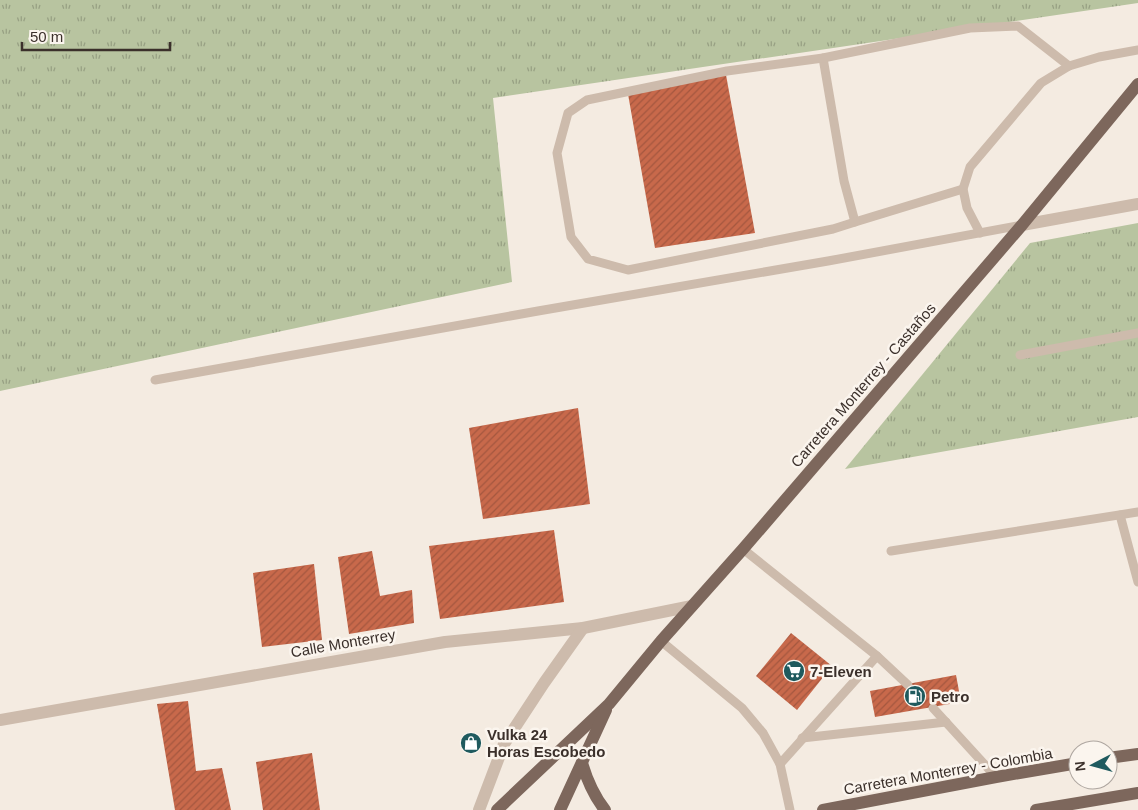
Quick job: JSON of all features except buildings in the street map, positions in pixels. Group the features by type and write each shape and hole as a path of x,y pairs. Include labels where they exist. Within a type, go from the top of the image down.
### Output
{"main road":[{"name":"Carretera Monterrey - Castaños","path":"497,810 610,704 661,641 743,549 1022,225 1138,84"},
{"name":"Carretera Monterrey - Castaños","path":"560,810 610,704"},
{"path":"1118,757 1138,754"},
{"path":"582,763 589,784 606,810"},
{"name":"Carretera Monterrey - Colombia","path":"823,810 1068,765"},
{"path":"1036,810 1138,793"}],"street":[{"path":"1022,225 1138,204"},
{"name":"Calle Monterrey","path":"0,720 445,642 583,628 692,606"},
{"path":"479,810 504,744 583,628"}],"lane":[{"path":"963,189 833,229 628,270 588,259 571,237 556,153 568,113 587,100 727,71 823,58 970,28 1018,26 1069,66"},
{"path":"980,233 967,208 963,189 970,167 1041,83 1069,66 1099,57 1138,50"},
{"path":"823,58 844,181 855,222"},
{"path":"155,380 538,311 828,262 1022,225"},
{"path":"1020,355 1138,333"},
{"path":"891,551 1138,512"},
{"path":"1120,515 1138,582"},
{"path":"743,549 877,656 908,685"},
{"path":"661,641 742,708 763,733 780,764 790,810"},
{"path":"780,764 877,656"},
{"path":"933,708 996,777"},
{"path":"802,738 946,722"}],"green space":[{"path":"0,0 1138,0 1138,3 493,98 512,282 0,391"},
{"path":"1138,223 1138,417 845,469 1030,243"}],"place":[{"name":"7-Eleven","path":"794,671"},
{"name":"Petro","path":"915,696"},
{"name":"Vulka 24 Horas Escobedo","path":"471,743"}]}
